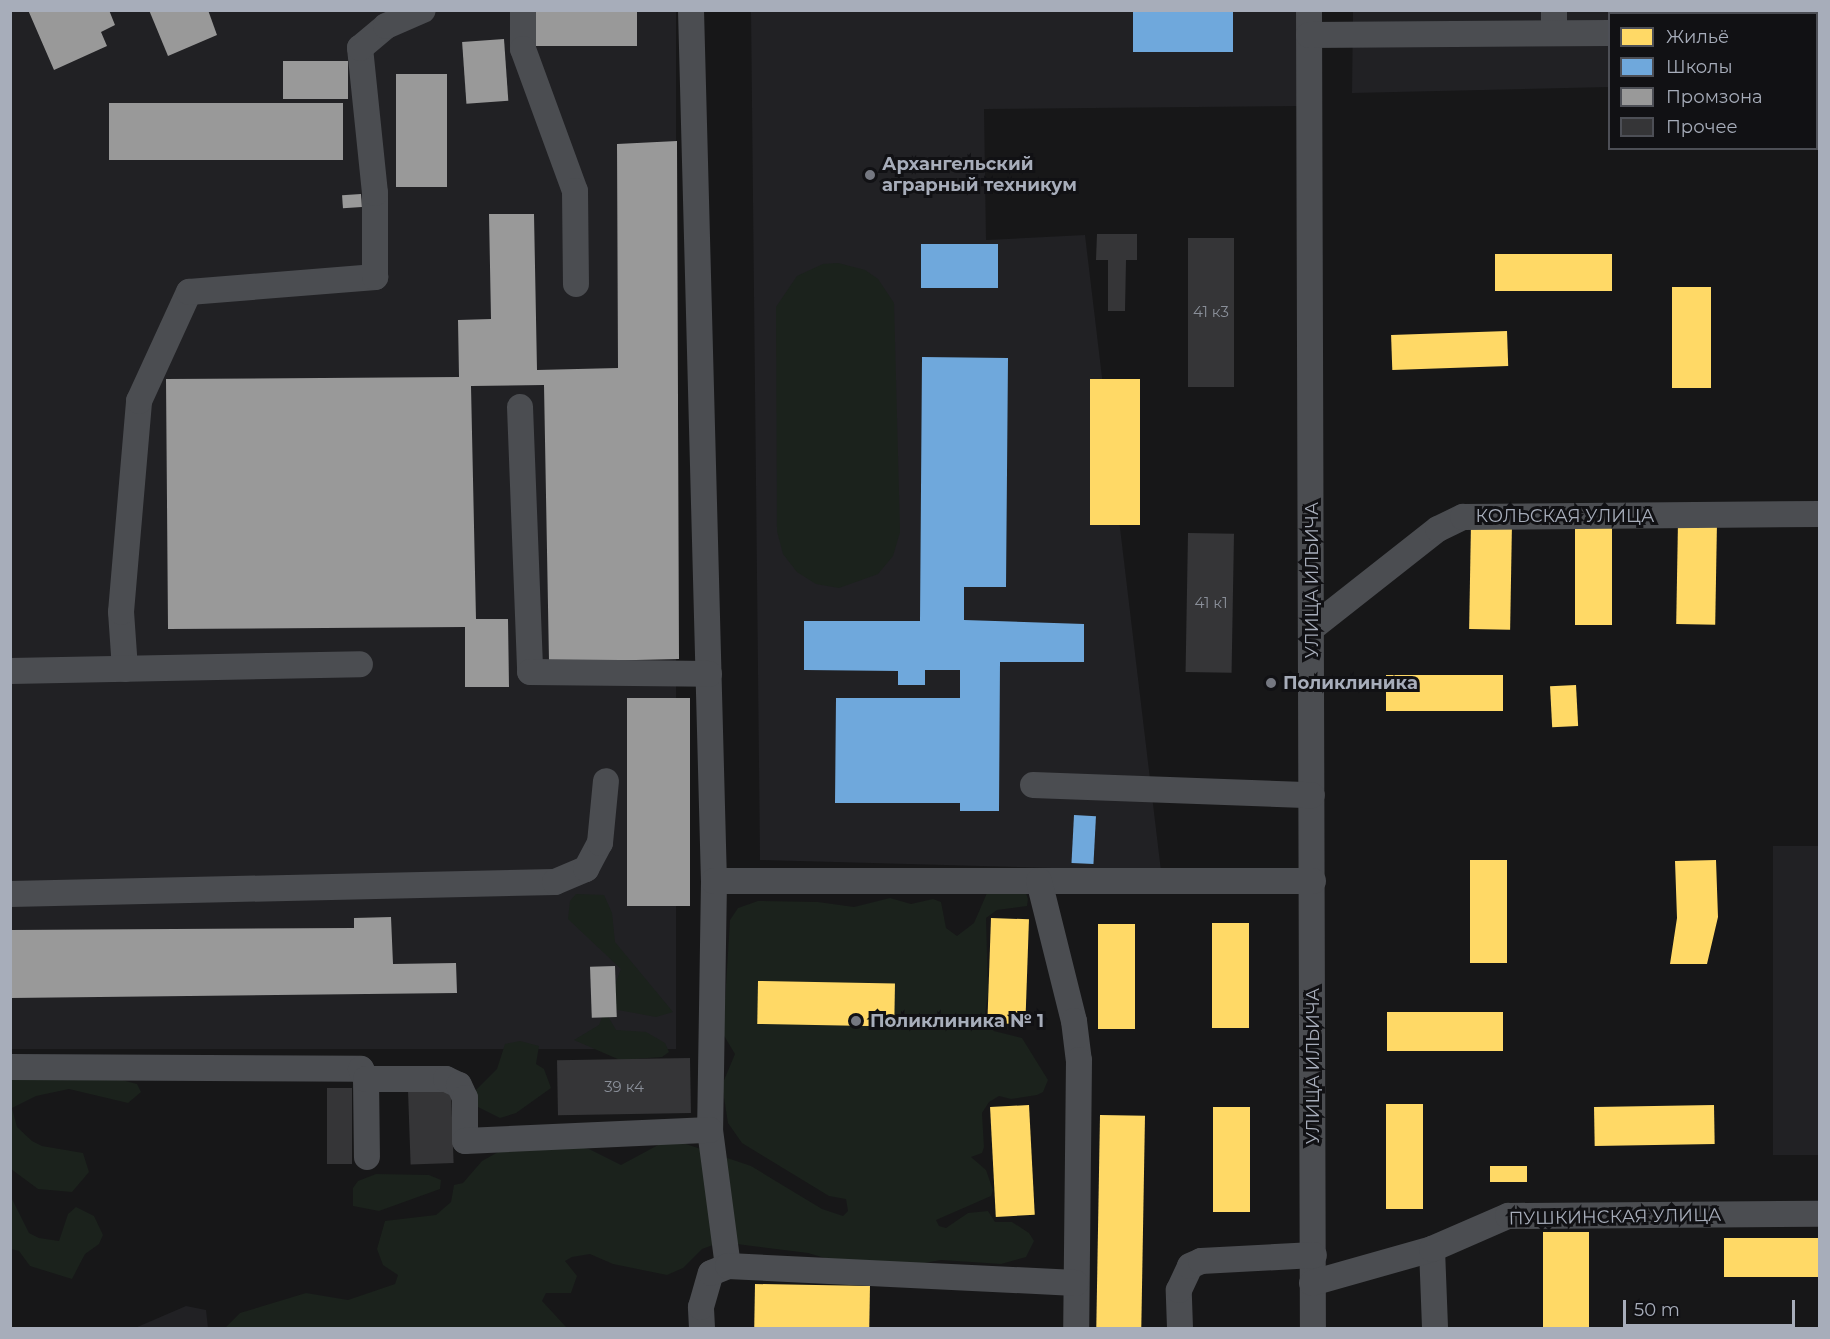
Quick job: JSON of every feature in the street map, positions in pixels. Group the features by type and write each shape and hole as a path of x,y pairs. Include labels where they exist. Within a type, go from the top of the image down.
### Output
{"street":[{"path":"125,669 121,612 139,401 189,292 375,277 375,193 360,48 386,26 423,10"},
{"path":"523,10 523,50 575,191 576,284"},
{"path":"691,10 714,881 710,1130 728,1266"},
{"path":"1309,23 1554,21 1608,33"},
{"name":"УЛИЦА ИЛЬИЧА","path":"1309,23 1313,1329"},
{"path":"520,406 530,672 709,674"},
{"name":"КОЛЬСКАЯ УЛИЦА","path":"1312,628 1438,529 1463,517 1820,514"},
{"path":"10,671 360,664"},
{"path":"10,894 555,882 586,869 600,843 606,780"},
{"path":"1033,784 1312,795"},
{"path":"714,881 1312,882"},
{"path":"1039,881 1074,1022 1079,1060 1076,1329"},
{"path":"10,1067 346,1066 362,1069 366,1079 367,1157"},
{"path":"366,1079 446,1079 459,1085 465,1098 465,1141 710,1130"},
{"name":"ПУШКИНСКАЯ УЛИЦА","path":"1312,1283 1432,1249 1508,1216 1820,1214"},
{"path":"1432,1249 1435,1329"},
{"path":"1180,1329 1179,1290 1190,1266 1201,1261 1314,1255"},
{"path":"702,1329 701,1307 711,1273 728,1266 1076,1283"}],"shaded area":[{"path":"10,11 676,11 676,1049 10,1049"},
{"path":"751,11 1300,11 1300,106 984,109 986,240 1085,235 1161,871 760,860"},
{"path":"1353,11 1819,11 1819,82 1818,12 1608,12 1608,87 1352,93"},
{"path":"838,263 865,270 878,279 894,303 900,532 893,556 878,574 839,588 816,584 797,572 783,554 777,531 776,307 797,276 823,264"},
{"path":"1773,846 1819,846 1819,1155 1773,1155"},
{"path":"987,893 1026,893 1028,899 1027,906 997,910 986,918 988,993 984,1021 994,1031 1022,1038 1048,1080 1043,1092 1037,1095 1011,1099 999,1096 989,1102 982,1113 984,1147 982,1153 971,1157 986,1170 993,1190 991,1196 936,1220 939,1226 946,1228 968,1213 988,1211 995,1222 1012,1222 1029,1233 1034,1241 1026,1257 1001,1264 941,1260 919,1264 842,1263 808,1253 721,1242 702,1249 683,1268 667,1275 613,1264 590,1254 572,1257 565,1261 577,1276 571,1293 546,1293 542,1301 567,1328 225,1328 240,1313 306,1293 348,1300 395,1284 398,1275 383,1265 377,1249 385,1221 436,1215 451,1202 454,1185 463,1183 482,1161 500,1151 568,1145 589,1149 621,1165 660,1144 683,1143 751,1166 822,1209 843,1216 848,1211 846,1199 829,1196 742,1143 728,1123 722,1085 735,1054 723,1034 730,920 738,908 758,901 818,902 854,907 890,898 911,904 933,899 941,902 946,928 957,936 974,923"},
{"path":"576,894 604,895 612,913 615,942 673,1012 656,1017 613,1009 606,1013 616,1030 646,1032 665,1043 669,1052 662,1057 620,1060 574,1040 599,1025 621,969 568,919 570,901"},
{"path":"520,1041 539,1046 536,1064 544,1069 551,1088 516,1113 500,1118 478,1107 476,1090 497,1069 505,1044"},
{"path":"11,1073 107,1076 137,1084 141,1092 128,1103 69,1089 36,1096 12,1108 17,1127 32,1141 42,1146 83,1153 89,1172 72,1192 38,1189 11,1169"},
{"path":"376,1174 429,1175 441,1180 440,1189 379,1211 353,1206 353,1188 358,1181"},
{"path":"11,1197 29,1233 39,1238 59,1241 68,1214 76,1207 94,1216 103,1235 99,1244 85,1254 72,1279 30,1266 19,1251 11,1249"},
{"path":"186,1306 206,1310 208,1328 135,1328"}],"building: Жильё":[{"path":"1495,254 1612,254 1612,291 1495,291"},
{"path":"1672,287 1711,287 1711,388 1672,388"},
{"path":"1507,331 1508,366 1392,370 1391,335"},
{"path":"1090,379 1140,379 1140,525 1090,525"},
{"path":"1678,521 1717,522 1715,625 1676,624"},
{"path":"1471,522 1512,523 1510,630 1469,629"},
{"path":"1575,522 1612,522 1612,625 1575,625"},
{"path":"1386,675 1503,675 1503,711 1386,711"},
{"path":"1576,685 1578,726 1552,727 1550,686"},
{"path":"1470,860 1507,860 1507,963 1470,963"},
{"path":"1716,860 1718,917 1707,964 1670,964 1677,918 1675,861"},
{"path":"991,918 1029,919 1025,1024 987,1023"},
{"path":"1212,923 1249,923 1249,1028 1212,1028"},
{"path":"1098,924 1135,924 1135,1029 1098,1029"},
{"path":"758,981 895,983 894,1026 757,1024"},
{"path":"1387,1012 1503,1012 1503,1051 1387,1051"},
{"path":"1386,1104 1423,1104 1423,1209 1386,1209"},
{"path":"1029,1105 1035,1215 996,1217 990,1107"},
{"path":"1714,1105 1715,1144 1595,1146 1594,1107"},
{"path":"1213,1107 1250,1107 1250,1212 1213,1212"},
{"path":"1100,1115 1145,1116 1141,1328 1096,1328"},
{"path":"1490,1166 1527,1166 1527,1182 1490,1182"},
{"path":"1543,1232 1589,1232 1589,1328 1543,1328"},
{"path":"1724,1238 1820,1238 1820,1277 1724,1277"},
{"path":"755,1284 870,1286 869,1328 754,1327"}],"building: Школы":[{"path":"1133,10 1233,10 1233,52 1133,52"},
{"path":"921,244 998,244 998,288 921,288"},
{"path":"922,357 1008,358 1006,587 964,587 964,620 1084,624 1084,662 1000,662 999,811 960,811 960,803 835,803 836,698 960,698 960,670 925,670 925,685 898,685 898,671 804,670 804,621 920,621"},
{"path":"1074,815 1096,816 1093,864 1071,863"}],"building: Промзона":[{"path":"28,10 109,10 115,25 101,32 107,46 54,70"},
{"path":"149,10 208,10 217,35 168,56"},
{"path":"532,10 637,10 637,46 532,46"},
{"path":"504,39 508,101 466,104 462,42"},
{"path":"283,61 348,61 348,99 283,99"},
{"path":"396,74 447,74 447,187 396,187"},
{"path":"109,103 343,103 343,160 109,160"},
{"path":"677,141 679,659 549,662 544,385 471,386 476,619 508,619 509,687 465,687 465,627 168,629 166,379 459,377 458,320 491,319 489,214 534,214 537,370 618,368 617,144"},
{"path":"361,194 362,207 343,208 342,195"},
{"path":"627,698 690,698 690,906 627,906"},
{"path":"391,917 393,964 456,963 457,993 10,998 10,930 354,928 354,918"},
{"path":"615,966 617,1017 592,1018 590,967"}],"building: Прочее":[{"path":"1097,234 1137,234 1137,260 1126,260 1125,311 1108,311 1108,260 1096,260"},
{"path":"1188,238 1234,238 1234,387 1188,387"},
{"path":"1188,533 1234,534 1232,673 1186,672"},
{"path":"690,1058 691,1113 558,1115 557,1060"},
{"path":"327,1088 352,1088 352,1164 327,1164"},
{"path":"451,1089 454,1163 411,1164 408,1091"}],"place":[{"name":"Архангельский аграрный техникум","path":"870,175"},
{"name":"Поликлиника","path":"1271,683"},
{"name":"Поликлиника № 1","path":"856,1021"}]}
